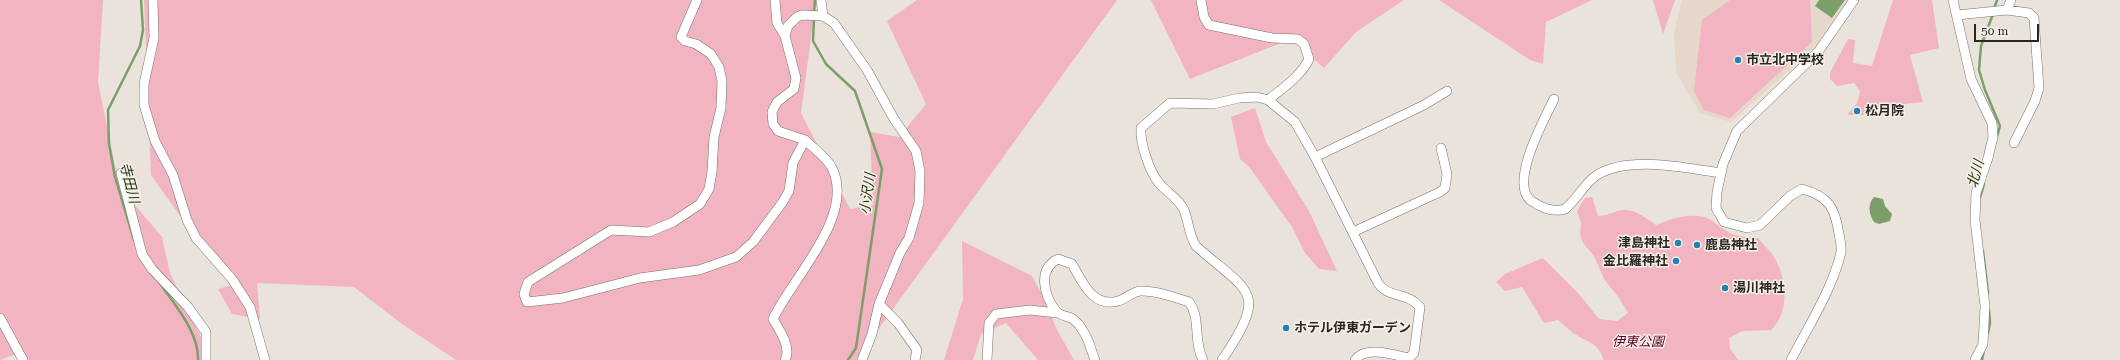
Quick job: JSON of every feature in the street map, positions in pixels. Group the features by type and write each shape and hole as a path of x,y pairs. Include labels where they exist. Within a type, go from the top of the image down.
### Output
{"street":[{"path":"153,0 154,38 144,84 144,105 155,141 174,175 187,220 196,238 232,279 250,307 265,360"},
{"path":"697,0 681,37 685,41 696,44 712,54 719,67 722,81 721,108 714,137 712,172 709,189 700,204 673,222 649,232 611,230 528,282 524,294 527,302 563,298 640,278 699,270 736,257 753,242 789,191 792,163 804,140"},
{"path":"775,0 777,23 785,36 796,78 794,89 777,102 772,112 773,124 778,131 804,140 832,168 837,186 834,208 824,238 781,302 773,318 785,340 787,357 785,360"},
{"path":"821,0 823,16"},
{"path":"1202,0 1204,17 1209,25 1237,33 1272,38 1298,39 1304,44 1309,58 1306,66 1289,83 1268,100"},
{"path":"1791,360 1829,285 1841,251 1837,219 1829,204 1818,193 1802,189 1790,196 1760,225 1747,228 1724,222 1716,208 1717,192 1721,173 1737,131 1818,52 1854,0"},
{"path":"1953,0 1971,79 1992,123 1993,137 1976,194 1976,220 1985,306 1983,344 1975,360"},
{"path":"2007,10 2011,0"},
{"path":"1957,15 2007,10 2029,13 2034,18 2038,88 2035,101 2014,143"},
{"path":"785,36 788,26 796,17 807,15 812,17 823,16 834,23 867,70 894,119 916,151 920,171 919,204 909,238 900,253 879,304 871,340 862,360"},
{"path":"1315,157 1424,105 1447,91"},
{"path":"1222,360 1238,335 1246,318 1249,309 1249,298 1239,282 1204,254 1191,239 1183,208 1158,183 1140,138 1141,128 1170,103 1212,104 1239,98 1257,97 1268,100 1295,122 1315,157 1378,283 1383,290 1413,299 1420,307 1414,353 1409,358 1371,352 1357,356 1355,360"},
{"path":"1554,99 1527,161 1523,184 1530,200 1544,207 1561,211 1565,209 1595,176 1613,169 1657,164 1721,173"},
{"path":"1353,232 1440,192 1445,188 1446,174 1441,148"},
{"path":"121,173 142,254 152,269 188,307 206,332 206,360"},
{"path":"1057,313 1048,296 1044,281 1045,269 1051,262 1058,259 1072,264 1088,291 1095,298 1104,302 1119,301 1139,291 1150,292 1189,302 1195,313 1197,347 1203,360"},
{"path":"879,304 898,323 917,350 915,360"},
{"path":"987,360 989,323 996,314 1030,310 1057,313 1073,319 1084,332 1095,360"},
{"path":"0,318 23,360"}],"shaded area":[{"name":"市立北中学校","path":"1682,0 1848,0 1814,48 1731,122 1700,113 1676,72 1674,33"},
{"path":"1819,0 1845,0 1832,18 1815,6"},
{"path":"1874,197 1883,199 1885,206 1892,214 1890,221 1879,224 1874,222 1871,216 1870,203"}],"green space":[{"path":"0,0 103,0 98,82 119,186 162,237 170,273 202,339 203,360 25,360 19,353 0,360"},
{"path":"144,0 816,0 801,113 850,209 873,205 870,132 899,137 926,104 887,21 917,0 1117,0 856,360 456,360 402,324 354,287 257,283 260,319 232,314 218,289 236,284 196,238 151,175"},
{"path":"1151,0 1404,0 1356,32 1324,68 1291,39 1190,79"},
{"path":"1439,0 1592,0 1546,22 1543,64 1530,60"},
{"path":"1653,0 1675,0 1663,34"},
{"name":"市立北中学校","path":"1730,0 1810,0 1812,42 1730,118 1704,110 1694,91 1702,20"},
{"path":"1893,0 1932,0 1939,48 1910,55 1923,102 1895,105 1862,115 1847,115 1857,103 1860,91 1854,83 1837,86 1830,79 1830,73 1848,39 1855,40 1853,63 1872,66"},
{"path":"1255,108 1266,142 1309,211 1337,271 1319,269 1305,253 1292,227 1250,168 1240,159 1231,117"},
{"name":"伊東公園","path":"1592,197 1598,216 1626,210 1640,214 1656,225 1681,217 1701,216 1709,219 1733,234 1758,238 1772,254 1782,275 1784,285 1784,305 1777,323 1771,330 1742,331 1729,338 1730,348 1738,360 1604,360 1598,349 1592,343 1573,333 1558,320 1544,323 1522,287 1505,291 1496,282 1505,274 1543,258 1579,294 1599,319 1617,321 1628,313 1619,298 1604,279 1594,256 1583,243 1580,234 1581,223 1577,211 1585,198"},
{"path":"962,241 1032,276 1045,300 1057,330 1074,360 1038,360 1006,323 981,334 973,360 944,360 963,299"}],"waterway":[{"name":"寺田川","path":"134,240 115,177 109,144 108,110 140,46 143,30 141,0"},
{"name":"小沢川","path":"814,13 815,0"},
{"name":"北川","path":"1994,9 1997,0"},
{"name":"北川","path":"1993,14 1981,46 1979,70 1985,90 2000,126 1997,137"},
{"name":"小沢川","path":"814,18 813,41 826,64 855,91 882,169 856,348 848,360"},
{"name":"北川","path":"1980,198 1984,184"},
{"name":"北川","path":"1983,251 1988,293"},
{"name":"寺田川","path":"160,283 179,310 195,339 198,360"},
{"name":"北川","path":"1988,333 1990,323 1989,310"},
{"name":"北川","path":"1982,360 1984,350"}],"place":[{"name":"市立北中学校","path":"1738,60"},
{"name":"松月院","path":"1857,111"},
{"name":"津島神社","path":"1678,243"},
{"name":"鹿島神社","path":"1697,245"},
{"name":"金比羅神社","path":"1676,261"},
{"name":"湯川神社","path":"1725,288"},
{"name":"ホテル伊東ガーデン","path":"1286,328"}]}
